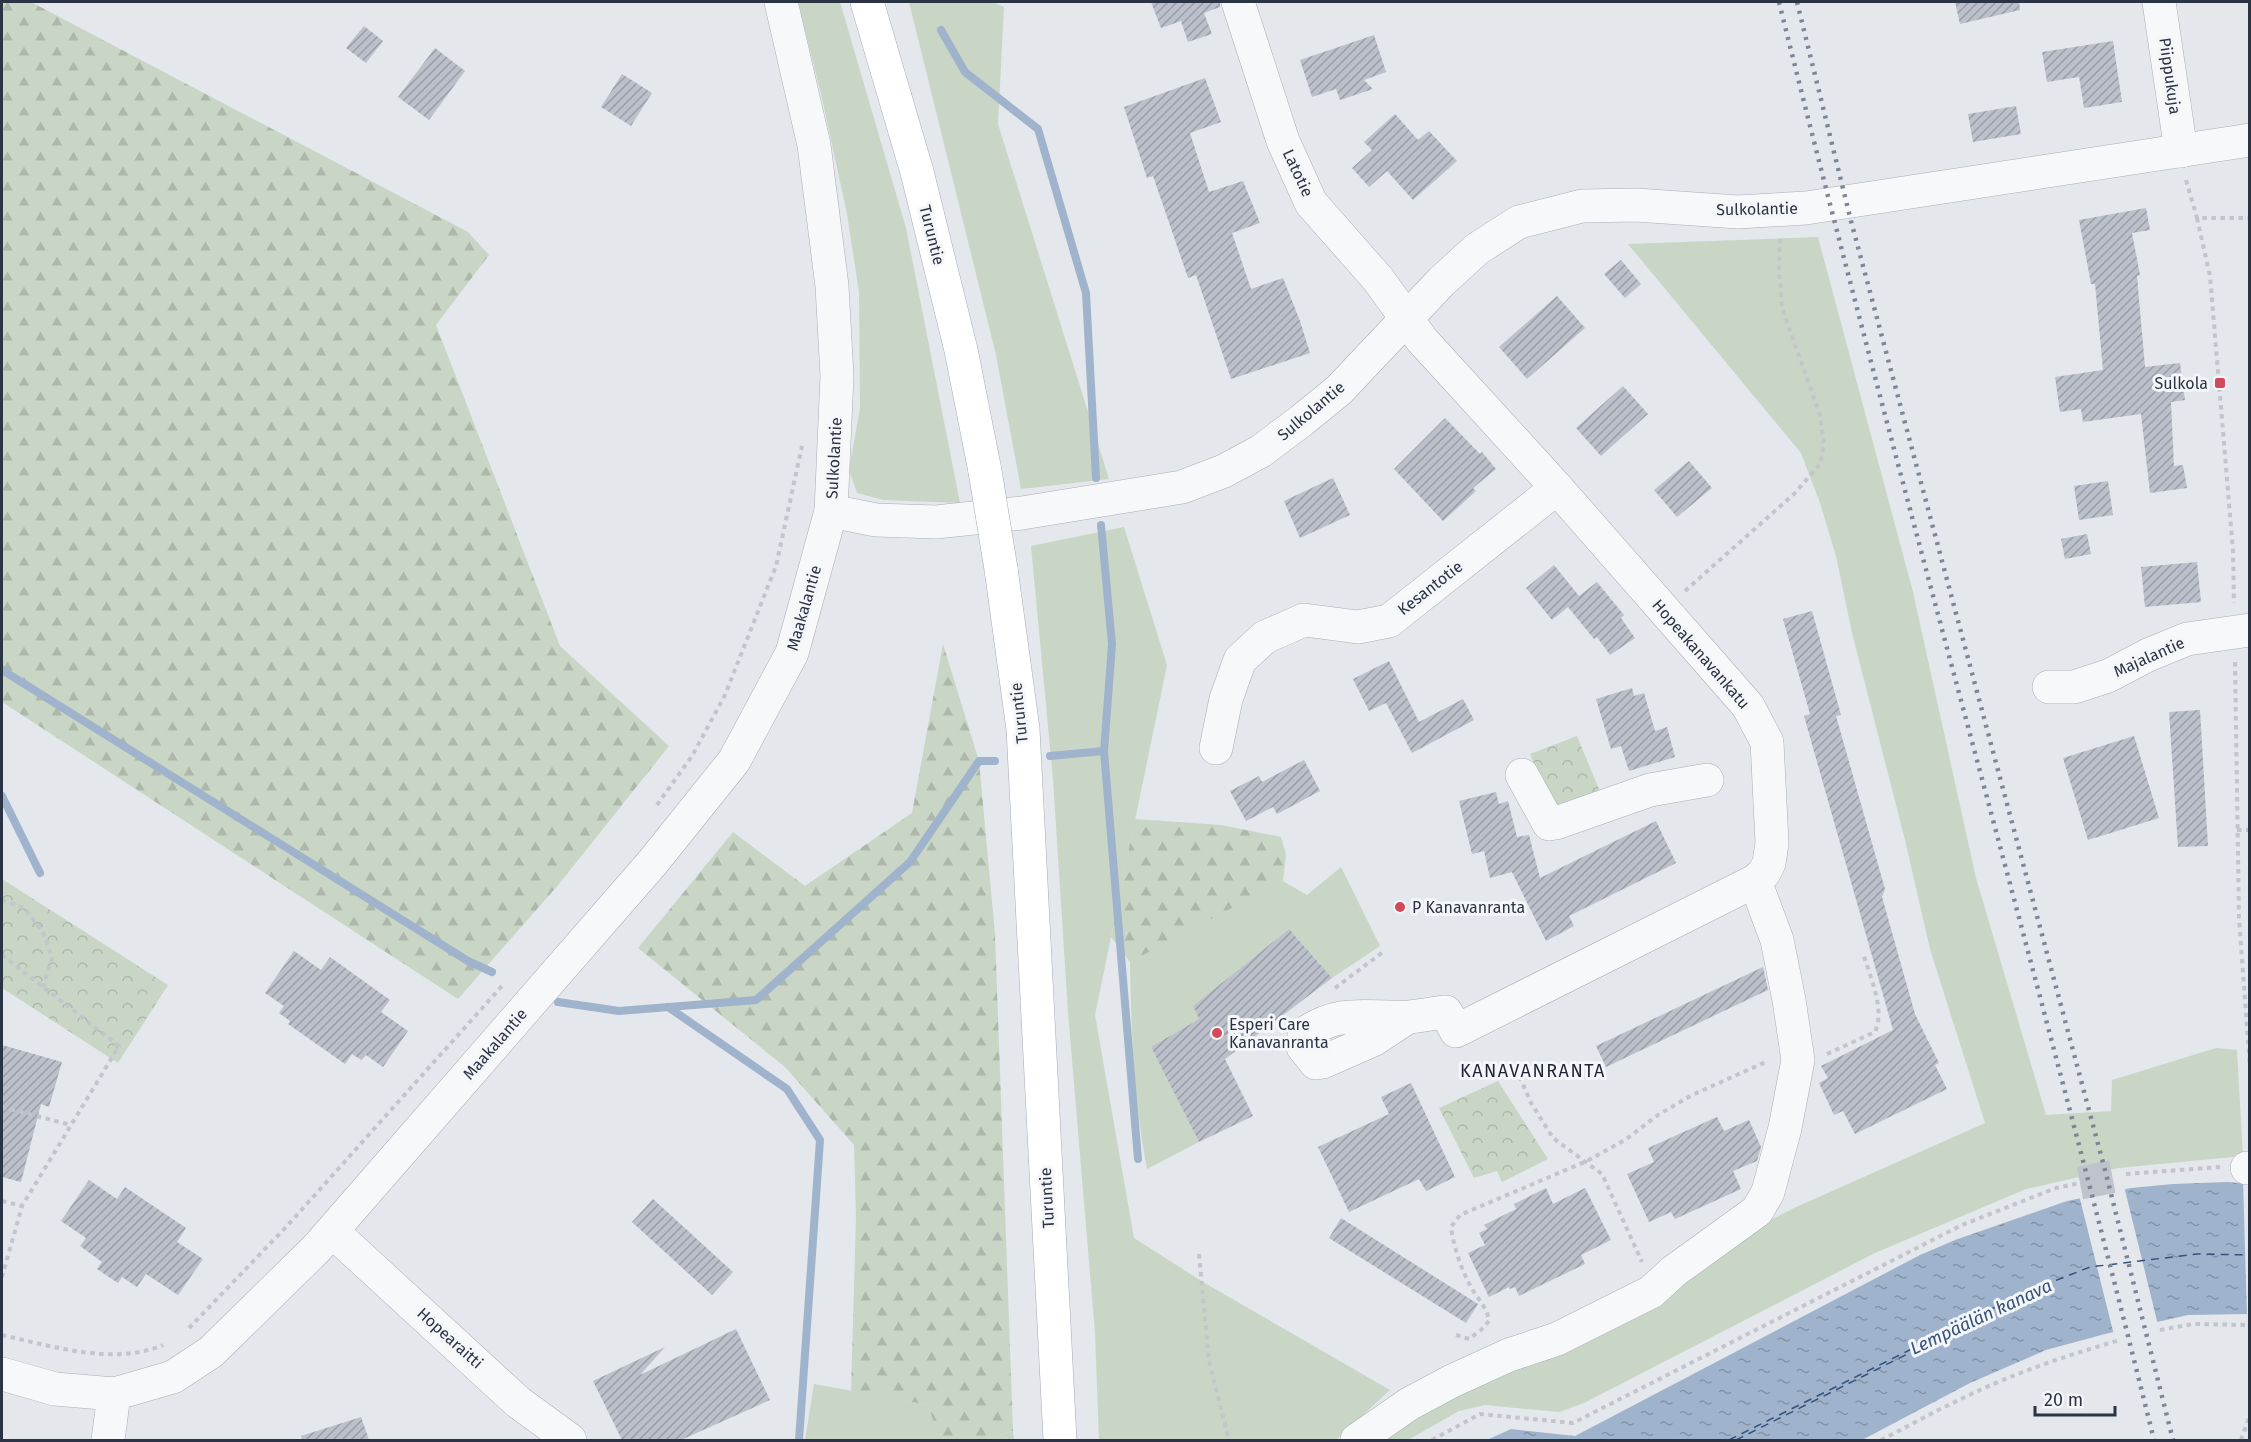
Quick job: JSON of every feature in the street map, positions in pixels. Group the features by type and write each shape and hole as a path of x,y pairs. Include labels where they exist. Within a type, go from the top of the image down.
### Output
{"main road":[{"name":"Turuntie","path":"867,2 922,195 961,350 985,471 1023,729 1060,1440"}],"street":[{"name":"Sulkolantie","path":"781,2 814,145 832,286 837,376 831,511 876,520 936,522 1022,513 1182,487 1224,471 1261,451 1339,390 1442,281 1477,249 1519,222 1582,206 1636,205 1738,212 1806,208 2146,155 2183,163 2250,140"},
{"name":"Latotie","path":"1238,2 1283,141 1311,203 1378,279 1407,318"},
{"name":"Piippukuja","path":"2159,2 2183,163"},
{"name":"Hopeakanavankatu","path":"1407,318 1422,340 1557,488 1748,706 1767,742 1772,843 1769,863 1764,873 1755,881"},
{"name":"Kesantotie","path":"1216,748 1226,699 1240,660 1265,637 1304,620 1358,627 1389,621 1557,488"},
{"name":"Maakalantie","path":"2,1374 55,1389 114,1394 142,1388 173,1377 211,1352 333,1232 653,862 734,761 792,653 831,511"},
{"name":"Majalantie","path":"2049,687 2074,687 2108,676 2148,655 2187,639 2242,631"},
{"path":"1522,775 1549,824 1650,790 1707,780"},
{"path":"1357,1440 1409,1404 1452,1381 1509,1355 1557,1339 1655,1290 1674,1271 1757,1211 1768,1192 1785,1128 1796,1058 1789,1000 1777,940 1755,881 1456,1031 1446,1012 1408,1017"},
{"name":"Hopearaitti","path":"333,1232 518,1402 570,1440"},
{"path":"108,1440 114,1394"}],"path":[{"path":"2183,163 2210,276 2242,631 2237,830 2239,918 2250,1068"},
{"path":"2197,218 2250,218"},
{"path":"1677,597 1794,494 1820,464 1824,445 1820,415 1782,308 1779,268 1781,229"},
{"path":"652,812 692,756 725,695 776,566 803,442"},
{"path":"2237,830 2250,830"},
{"path":"2,900 24,908 43,932 52,958 43,987"},
{"path":"2,955 119,1046 22,1206 2,1277"},
{"path":"1456,1335 1469,1339 1489,1321 1489,1315 1471,1287 1454,1248 1451,1227 1460,1215 1587,1161 1625,1140 1658,1115 1692,1095 1875,1032 1880,1022 1864,956"},
{"path":"185,1332 288,1225 505,983"},
{"path":"1516,1068 1531,1103 1553,1138 1602,1174 1655,1290"},
{"path":"2,1107 71,1125"},
{"path":"2126,1174 2218,1167 2248,1168"},
{"path":"1432,1440 1480,1414 1573,1423 1962,1225 2056,1188 2080,1183"},
{"path":"2,1201 22,1206"},
{"path":"1199,1254 1209,1361 1229,1440"},
{"path":"2160,1330 2193,1324 2250,1325"},
{"path":"2,1335 82,1352 141,1352 169,1342"},
{"path":"1881,1440 1960,1399 2005,1380 2054,1361 2120,1340"},
{"path":"2241,1440 2250,1415"}],"green space":[{"path":"2,2 31,2 468,232 489,255 436,325 560,646 669,746 559,884 458,999 2,702"},
{"path":"798,2 840,2 906,228 960,503 884,500 857,493 849,470 860,408 859,292 847,214"},
{"path":"909,2 993,2 1004,7 998,124 1109,479 1021,489 996,355"},
{"path":"1818,237 1913,592 1976,878 2046,1115 2111,1111 2112,1080 2216,1048 2237,1050 2243,1156 2119,1168 2026,1189 1875,1253 1584,1403 1559,1412 1485,1405 1459,1411 1408,1440 1369,1440 1794,1208 1985,1123 1930,949 1905,840 1852,633 1836,556 1820,503 1801,453 1628,244"},
{"path":"1124,527 1167,665 1095,1015 1134,1238 1203,1282 1390,1390 1336,1440 1099,1440 1095,1333 1068,1012 1053,779 1031,546"},
{"path":"943,644 979,761 995,934 1013,1431 981,1440 938,1440 929,1405 851,1391 856,1217 854,1145 785,1067 638,948 733,832 805,886 912,813"},
{"path":"1577,736 1601,794 1554,809 1530,754"},
{"path":"1135,819 1221,825 1281,837 1286,854 1283,881 1130,962 1111,937"},
{"path":"1341,867 1380,946 1332,978 1289,929 1193,1006 1199,1019 1151,1047 1199,1142 1147,1169 1134,1066 1130,962 1190,925 1283,881 1307,895"},
{"path":"2,879 168,985 118,1063 2,988"},
{"path":"1498,1081 1548,1159 1502,1182 1497,1171 1474,1178 1439,1108"},
{"path":"814,1384 930,1405 938,1440 805,1440"},
{"path":"1013,1431 1014,1440 981,1440"}],"water":[{"name":"Lempäälän kanava","path":"2228,1182 2249,1184 2249,1314 2188,1315 2046,1350 1970,1383 1862,1440 1487,1440 1511,1429 1575,1436 1920,1255 1955,1240 2067,1201 2131,1188"}],"pier":[{"path":"2243,1180 2250,1181 2250,1317 2247,1317"},
{"path":"2124,1186 2158,1325 2114,1335 2079,1195"}],"building":[{"path":"1151,2 1220,2 1220,7 1204,13 1212,34 1188,42 1181,21 1161,28"},
{"path":"1955,2 2019,2 2020,10 1960,24"},
{"path":"364,26 383,41 366,63 346,48"},
{"path":"1374,35 1386,72 1364,80 1373,89 1340,100 1336,89 1312,97 1300,60"},
{"path":"2113,41 2122,102 2084,108 2079,77 2047,82 2042,52"},
{"path":"435,48 465,71 429,120 398,97"},
{"path":"622,74 652,93 631,126 601,107"},
{"path":"1205,78 1221,122 1190,133 1209,192 1243,181 1260,223 1232,233 1251,289 1283,278 1310,353 1231,379 1196,275 1188,278 1153,176 1147,178 1124,107"},
{"path":"2016,106 2021,134 1973,142 1968,114"},
{"path":"1395,114 1418,140 1429,131 1457,161 1413,200 1387,171 1369,187 1352,168 1372,150 1364,142"},
{"path":"2146,208 2150,230 2132,233 2140,275 2137,276 2145,367 2180,363 2185,400 2171,402 2174,466 2183,465 2187,488 2150,493 2141,414 2083,422 2081,409 2060,412 2055,377 2103,370 2095,284 2091,284 2079,220"},
{"path":"1621,260 1641,284 1625,298 1604,274"},
{"path":"1557,296 1585,328 1527,379 1499,347"},
{"path":"1623,386 1648,414 1601,456 1576,428"},
{"path":"1445,418 1480,454 1482,452 1496,469 1473,488 1476,491 1443,521 1394,469"},
{"path":"1689,461 1712,488 1677,517 1654,490"},
{"path":"1333,478 1350,515 1300,538 1284,501"},
{"path":"2108,481 2113,515 2079,520 2074,486"},
{"path":"2087,534 2091,554 2065,559 2061,539"},
{"path":"2197,562 2201,602 2145,607 2141,567"},
{"path":"1554,565 1579,596 1597,582 1624,615 1621,618 1635,638 1610,655 1597,637 1594,639 1568,607 1552,620 1526,588"},
{"path":"1812,611 1841,715 1836,716 1885,889 1882,897 1915,1014 1939,1063 1935,1065 1947,1089 1855,1134 1843,1111 1834,1115 1819,1083 1828,1078 1821,1066 1893,1030 1804,716 1810,714 1783,619"},
{"path":"1389,661 1419,722 1463,699 1474,720 1412,753 1386,703 1369,711 1353,679"},
{"path":"1632,688 1634,696 1644,693 1655,731 1667,727 1675,757 1629,771 1621,746 1611,749 1596,699"},
{"path":"2200,710 2208,846 2178,847 2169,712"},
{"path":"2134,736 2159,818 2088,840 2063,758"},
{"path":"1304,760 1320,791 1277,814 1273,807 1246,821 1230,791 1259,776 1262,782"},
{"path":"1496,792 1499,804 1508,801 1517,837 1529,835 1540,878 1656,821 1676,863 1569,916 1574,926 1546,941 1512,872 1490,878 1484,851 1472,854 1459,801"},
{"name":"Esperi Care Kanavanranta","path":"1289,929 1332,978 1225,1059 1253,1116 1199,1142 1151,1047 1199,1019 1193,1006"},
{"path":"294,951 321,970 330,957 390,1000 381,1012 408,1031 383,1067 366,1055 361,1060 352,1054 345,1064 288,1024 290,1021 279,1013 284,1006 265,993"},
{"path":"1763,967 1768,990 1606,1067 1596,1046"},
{"path":"2,1045 62,1062 49,1107 41,1104 21,1182 2,1177"},
{"path":"1411,1083 1455,1177 1426,1191 1419,1179 1349,1212 1318,1147 1389,1114 1381,1097"},
{"path":"1717,1117 1724,1131 1749,1120 1761,1147 1757,1161 1733,1171 1741,1189 1675,1219 1671,1212 1649,1222 1627,1174 1654,1162 1648,1148"},
{"path":"89,1180 117,1199 125,1187 186,1228 177,1242 203,1259 178,1295 146,1274 137,1287 122,1277 118,1283 97,1269 102,1262 80,1246 86,1238 61,1221"},
{"path":"1546,1188 1553,1204 1585,1188 1611,1240 1581,1255 1585,1264 1519,1296 1515,1287 1510,1289 1509,1287 1489,1297 1468,1253 1485,1245 1479,1233 1487,1229 1484,1225 1516,1209 1514,1204"},
{"path":"653,1199 733,1272 712,1295 632,1222"},
{"path":"1341,1218 1478,1304 1466,1323 1329,1238"},
{"path":"736,1329 770,1400 681,1440 622,1440 593,1381 665,1347 640,1375"},
{"path":"361,1417 369,1440 302,1440 301,1436"}],"waterway":[{"path":"941,30 965,72 1038,129 1086,293 1096,478"},
{"path":"1101,525 1112,644 1104,751"},
{"path":"2,670 468,961 492,972"},
{"path":"1050,756 1104,751 1138,1159"},
{"path":"558,1002 619,1011 756,1000 910,862 979,761 995,761"},
{"path":"2,796 40,873"},
{"path":"668,1007 787,1089 820,1140 799,1440"}],"ferry route":[{"path":"1729,1440 2024,1293 2090,1267 2197,1254 2250,1255"},
{"path":"1736,1440 2041,1287"}],"tunnel":[{"path":"2080,1183 2126,1174"}],"railway":[{"path":"1779,2 1824,182 2062,1080 2154,1440"},
{"path":"1797,2 1851,221 2105,1170 2173,1440"}],"place":[{"name":"Sulkola","path":"2220,383"},
{"name":"P Kanavanranta","path":"1400,907"},
{"name":"Esperi Care Kanavanranta","path":"1217,1033"}],"district":[{"name":"KANAVANRANTA","path":"1533,1071"}]}
